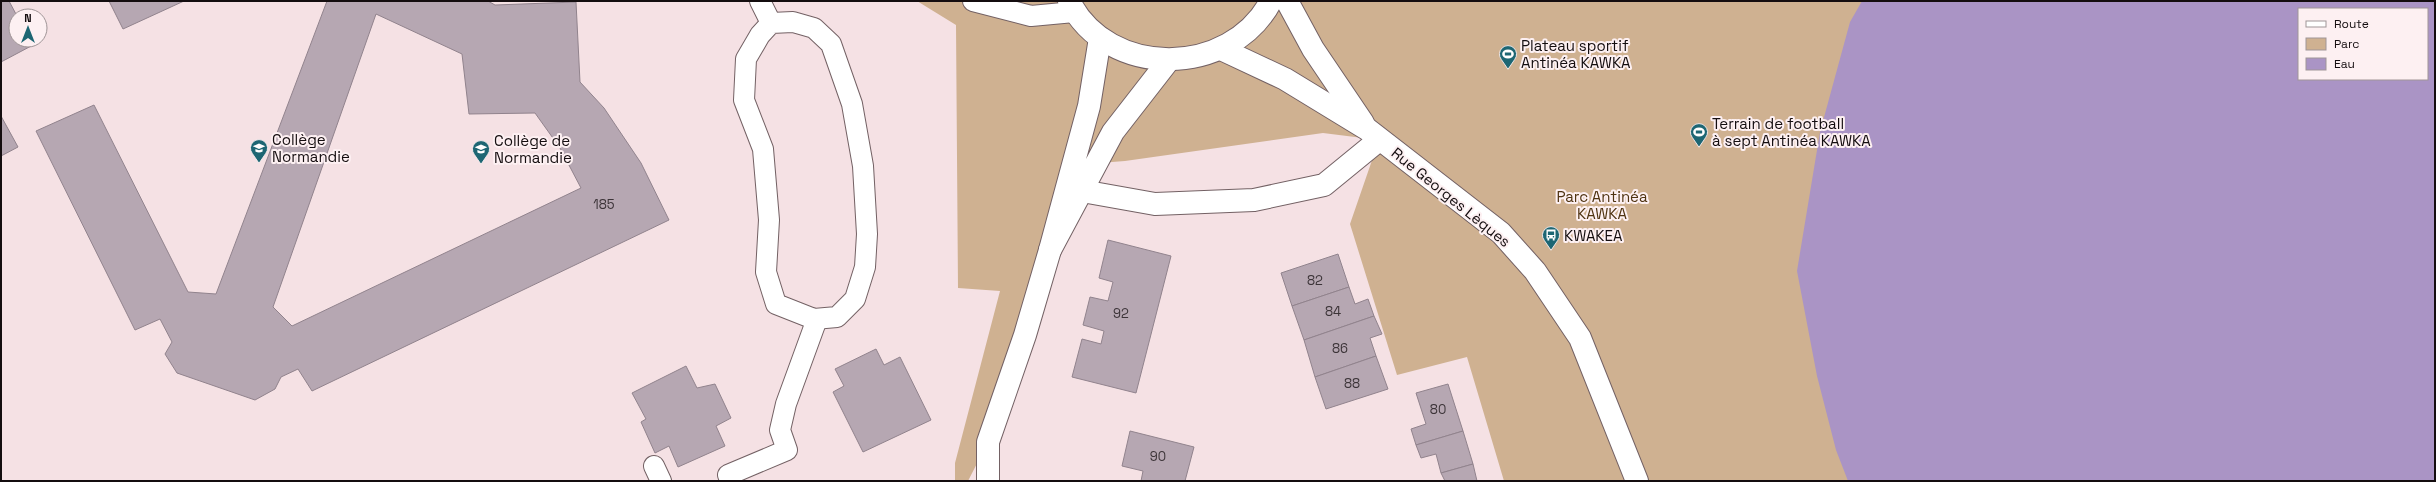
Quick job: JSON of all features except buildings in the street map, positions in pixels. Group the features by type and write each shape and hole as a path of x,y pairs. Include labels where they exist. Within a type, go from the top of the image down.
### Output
{"main road":[{"path":"1071,6 1100,38 1132,54 1168,60 1195,58 1221,49 1246,32 1266,10 1271,1"},
{"name":"Rue Georges Lèques","path":"1287,1 1313,49 1373,134"},
{"path":"988,481 988,442 1025,335 1050,250 1089,106 1100,38"},
{"name":"Rue Georges Lèques","path":"1221,49 1285,79 1373,134 1501,233 1535,271 1580,338 1637,481"},
{"path":"1050,250 1113,132 1168,60"},
{"path":"1082,191 1156,204 1254,200 1324,185 1373,134"}],"lane":[{"path":"760,1 771,23"},
{"path":"973,1 1031,16 1071,6"},
{"path":"793,22 814,28 831,44 852,104 863,166 867,234 866,267 854,299 837,317 817,319 776,304 766,272 769,220 763,149 744,100 746,59 760,35 771,23 793,22"},
{"path":"731,481 728,475 787,450 780,430 786,404 817,319"}],"green space":[{"name":"Parc Antinéa KAWKA","path":"917,1 1929,1 1998,481 1504,481 1467,357 1397,375 1350,224 1379,140 1323,133 1125,161 1073,165 988,442 968,481 955,481 955,463 1000,291 958,288 956,25"}],"water":[{"path":"1862,1 2435,1 2435,481 1848,481 1836,450 1817,376 1797,271 1820,132 1850,22"}],"place":[{"name":"Plateau sportif Antinéa KAWKA","path":"1508,69"},
{"name":"Terrain de football à sept Antinéa KAWKA","path":"1699,147"},
{"name":"Collège Normandie","path":"259,163"},
{"name":"Collège de Normandie","path":"481,164"},
{"name":"KWAKEA","path":"1551,250"}]}
